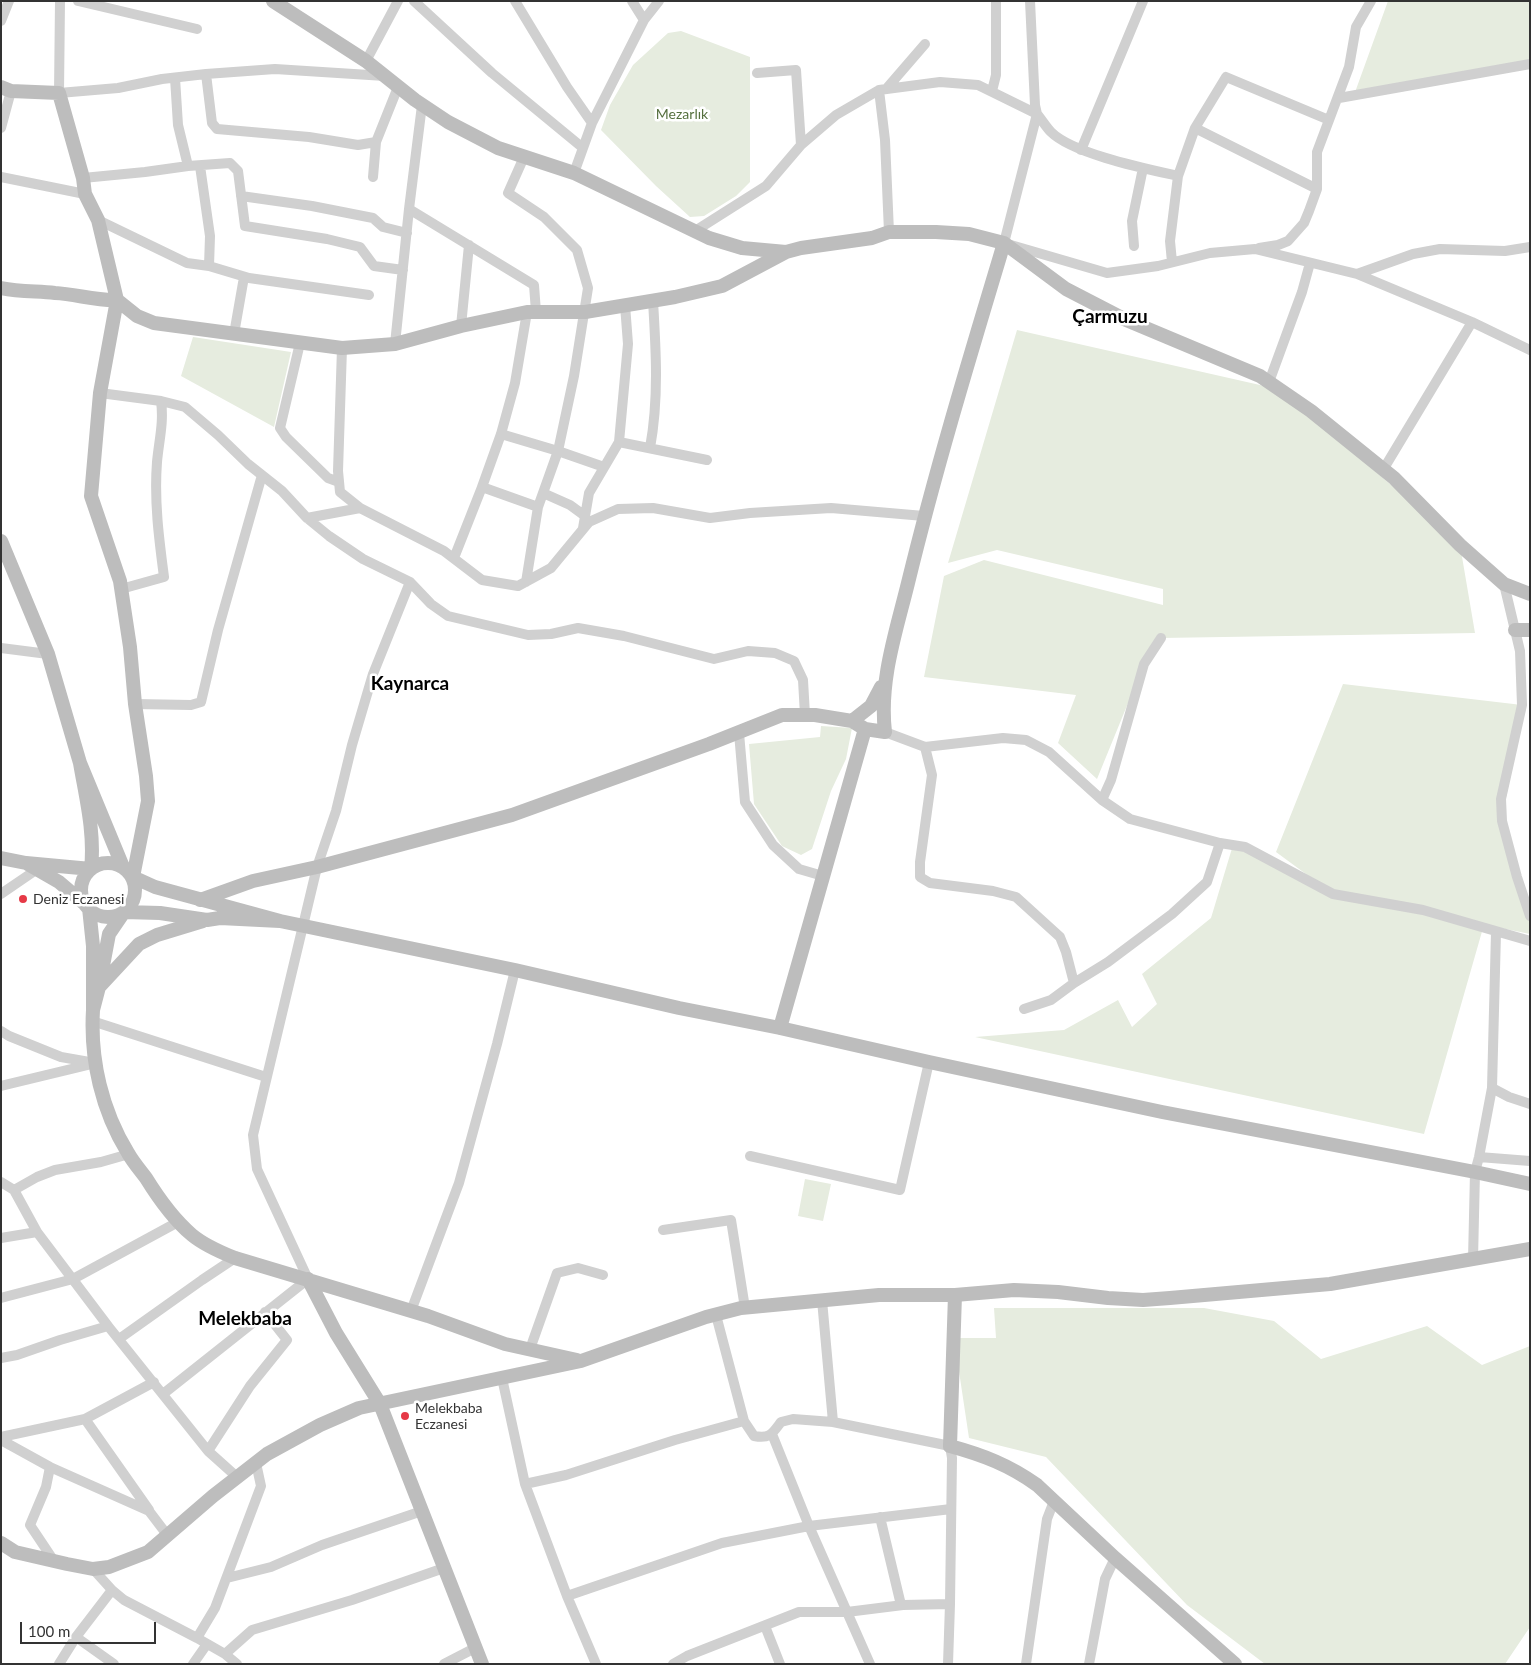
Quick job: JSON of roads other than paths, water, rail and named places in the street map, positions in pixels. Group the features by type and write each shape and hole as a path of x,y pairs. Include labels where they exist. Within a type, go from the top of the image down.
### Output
{"street":[{"path":"1,21 9,1"},
{"path":"60,1 60,93 83,178 85,194 98,220 117,300 100,393 92,496 120,581 148,801 128,872"},
{"path":"78,1 197,29"},
{"path":"273,1 366,62 422,105 448,122 498,148 574,173 709,238 742,248 786,252"},
{"path":"366,62 398,1"},
{"path":"414,1 492,73 582,148"},
{"path":"515,1 567,87 592,123"},
{"path":"632,1 644,20"},
{"path":"574,173 592,123 644,20 659,1"},
{"path":"992,91 996,75 996,1"},
{"path":"1030,1 1035,105 1038,114 1052,133 1081,150 1178,176"},
{"path":"1081,150 1144,1"},
{"path":"1,288 34,293 56,293 102,301 117,300 137,316 154,323 342,348 395,344 461,326 532,312 585,312 653,301 722,286 786,252 801,248 872,238 889,232 969,234 1107,274 1210,253 1278,245 1292,238 1310,212 1317,189 1317,152 1339,98 1349,67 1356,27 1371,1"},
{"path":"695,231 766,186 801,145 836,115 883,89 925,44"},
{"path":"1339,98 1530,64"},
{"path":"1,128 6,89 60,93 118,88 206,74 275,70 385,76"},
{"path":"757,73 796,70 801,145"},
{"path":"206,74 212,123 217,129 308,137 358,145 376,142"},
{"path":"1172,262 1170,241 1178,176 1195,128 1226,77 1329,120"},
{"path":"175,78 178,125 188,166"},
{"path":"883,89 940,82 978,84 1038,114"},
{"path":"373,177 376,142 398,87"},
{"path":"883,89 889,232"},
{"path":"395,344 406,232 422,105"},
{"path":"885,732 883,716 884,682 924,516 949,425 1004,243 1038,114"},
{"path":"1195,128 1317,189"},
{"path":"524,157 508,193 544,217 576,250 588,288 574,376 558,450 538,507 526,582"},
{"path":"83,178 230,163 238,171 245,226 326,239 360,247 374,266 403,270"},
{"path":"200,166 210,236 209,266"},
{"path":"1134,246 1132,221 1143,168"},
{"path":"1,177 85,194"},
{"path":"241,196 312,206 373,218 383,227 406,232"},
{"path":"409,209 534,285 532,312 501,434 454,558"},
{"path":"98,220 187,263 209,266 244,277 369,295"},
{"path":"1004,243 1066,289 1090,302 1124,319 1260,376 1270,382 1311,411 1394,478 1460,545 1504,584 1530,594"},
{"path":"461,326 469,245"},
{"path":"1356,274 1413,254 1440,249 1505,251 1530,247"},
{"path":"1255,249 1356,274 1472,322 1530,350"},
{"path":"1270,382 1302,292 1310,263"},
{"path":"234,334 244,277"},
{"path":"650,448 655,423 657,362 653,301"},
{"path":"583,529 589,493 619,442 628,344 625,305"},
{"path":"1383,470 1472,322"},
{"path":"300,343 280,428 286,437 328,478 339,482"},
{"path":"342,348 338,471 340,492 360,508 444,551 482,580 518,586 526,582 551,568 589,522 618,509 653,508 710,518 830,508 924,516"},
{"path":"100,393 161,401 185,407 329,536 363,560 410,582 431,604 448,616 528,636 551,634 578,628 624,636 714,659 748,651 775,653 794,661 803,680 805,715"},
{"path":"121,589 164,577 158,527 157,463 163,417 161,401"},
{"path":"501,434 558,450 604,467"},
{"path":"619,442 707,460"},
{"path":"135,704 191,705 201,702 218,630 262,475"},
{"path":"482,487 538,507"},
{"path":"543,493 570,505 585,516"},
{"path":"307,518 360,508"},
{"path":"1,541 48,654 80,763 92,829 93,852 91,869"},
{"path":"410,582 372,674 336,811 317,867 253,1135 256,1169 336,1333 380,1404 482,1664"},
{"path":"1504,584 1520,651 1522,705 1501,799 1502,821 1530,916"},
{"path":"1515,630 1530,630"},
{"path":"1102,800 1111,780 1144,664 1161,638"},
{"path":"1,648 48,654"},
{"path":"852,721 871,706 884,682"},
{"path":"200,900 253,881 317,867 512,815 739,733 782,715 815,715 852,721 865,729 885,732 925,747 1003,738 1026,740 1050,752 1102,800 1130,819 1220,843 1245,847 1333,894 1423,910 1530,941"},
{"path":"780,1028 865,729"},
{"path":"739,733 745,802 773,845 799,869 823,876"},
{"path":"925,747 932,775 920,862 920,876 930,883 993,891 1016,897 1060,937 1074,983"},
{"path":"80,763 135,892 130,906 109,934 93,1015"},
{"path":"1024,1009 1051,1000 1108,962 1172,914 1207,882 1220,843"},
{"path":"1,858 31,866 91,869"},
{"path":"581,1361 505,1344 411,1311 235,1258 193,1236 178,1222 158,1197 129,1154 117,1133 102,1096 95,1063 93,946 87,906 82,897 81,889 86,874 99,864 116,863 155,887 304,926 515,970 679,1008 780,1028 1162,1112 1530,1184"},
{"path":"1,894 31,866"},
{"path":"31,866 59,882 102,916 124,912 160,913 206,920"},
{"path":"99,987 139,944 157,935 206,920 220,918 280,920"},
{"path":"1473,1260 1475,1172 1492,1088 1496,932"},
{"path":"411,1311 460,1183 515,970"},
{"path":"93,1015 266,1077"},
{"path":"1,1031 61,1057 95,1063"},
{"path":"750,1156 900,1190 929,1062"},
{"path":"1,1086 95,1063"},
{"path":"1492,1088 1530,1104"},
{"path":"14,1190 37,1177 55,1170 101,1162 129,1154"},
{"path":"1479,1157 1530,1161"},
{"path":"1,1182 14,1190 37,1232 108,1326 208,1451 237,1477"},
{"path":"663,1230 732,1220 745,1308"},
{"path":"1,1298 73,1279 178,1222"},
{"path":"1,1238 37,1232"},
{"path":"1,1543 15,1552 54,1561 93,1569 109,1567 148,1552 213,1496 267,1454 320,1425 359,1408 581,1361 716,1315 745,1308 879,1295 955,1296 1014,1290 1143,1300 1170,1298 1330,1284 1530,1249"},
{"path":"119,1339 235,1258"},
{"path":"530,1349 558,1273 578,1268 603,1275"},
{"path":"163,1394 308,1279"},
{"path":"948,1664 952,1458 950,1446 955,1296"},
{"path":"822,1300 833,1422"},
{"path":"208,1451 250,1386 287,1340 265,1312"},
{"path":"716,1315 744,1421 754,1436 764,1438 772,1434 781,1422 793,1419 833,1422 950,1446 982,1455 1007,1466 1037,1485 1114,1558 1235,1664"},
{"path":"1,1358 17,1356 60,1340 108,1326"},
{"path":"502,1378 526,1484 567,1596 596,1664"},
{"path":"1,1436 84,1419 154,1382"},
{"path":"84,1419 168,1536"},
{"path":"526,1484 566,1475 675,1440 744,1421"},
{"path":"772,1434 809,1526 870,1664"},
{"path":"1,1440 50,1467 150,1511"},
{"path":"197,1638 215,1608 228,1578 261,1486 256,1463"},
{"path":"50,1467 46,1487 30,1525 54,1561"},
{"path":"1026,1664 1047,1519 1054,1501"},
{"path":"567,1596 722,1543 809,1526 951,1509"},
{"path":"228,1578 271,1566 322,1545 422,1511"},
{"path":"880,1517 902,1605"},
{"path":"1090,1664 1105,1579 1114,1558"},
{"path":"225,1654 252,1630 352,1600 444,1568"},
{"path":"93,1569 124,1600 197,1638 225,1654 237,1664"},
{"path":"60,1664 76,1637 112,1590"},
{"path":"672,1664 689,1660 799,1612 847,1612 902,1605 950,1604"},
{"path":"765,1626 780,1664"},
{"path":"76,1637 114,1664"},
{"path":"193,1664 207,1644"},
{"path":"444,1664 475,1648"}],"place":[{"name":"Deniz Eczanesi","path":"23,899"},
{"name":"Melekbaba Eczanesi","path":"405,1416"}],"district":[{"name":"Çarmuzu","path":"1110,317"},
{"name":"Kaynarca","path":"410,684"},
{"name":"Melekbaba","path":"245,1319"}],"park label":[{"name":"Mezarlık","path":"682,114"}]}
